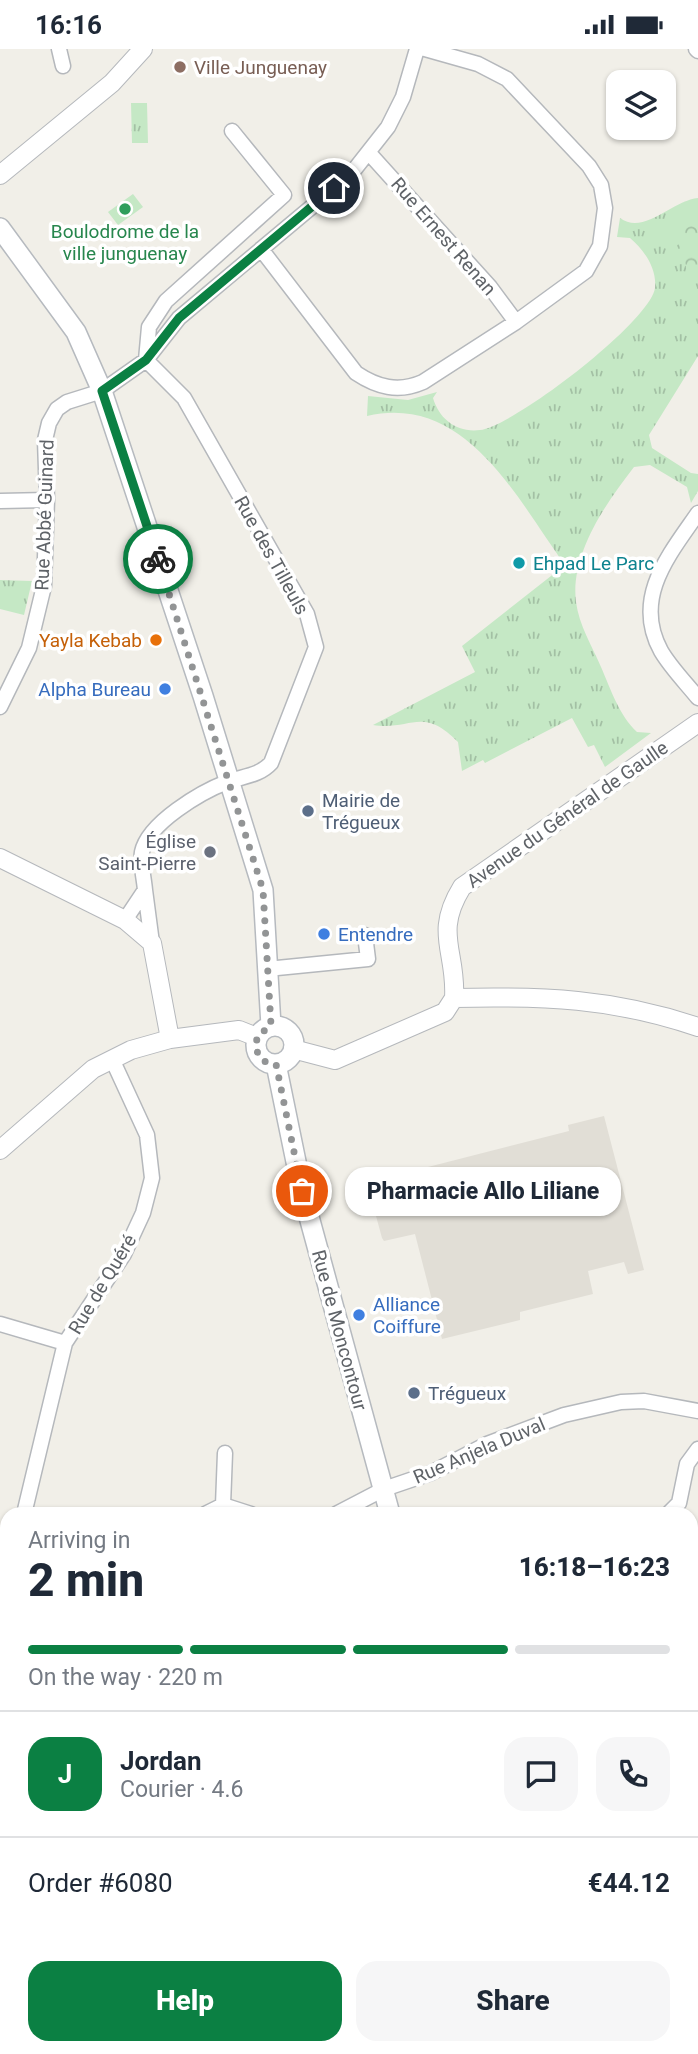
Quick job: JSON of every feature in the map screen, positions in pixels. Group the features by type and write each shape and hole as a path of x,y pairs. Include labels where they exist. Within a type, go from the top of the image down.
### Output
{"main road":[{"path":"0,228 76,332 102,391 203,696 263,890 267,969 264,1031 259,1056 276,1064 287,1059 293,1049 290,1032 280,1026 264,1031"},
{"name":"Rue de Moncontour","path":"276,1064 302,1191 388,1507"}],"street":[{"path":"59,49 63,66"},
{"path":"0,175 112,83 143,49"},
{"name":"Rue Abbé Guinard","path":"0,707 29,648 44,586 47,501 45,440 49,423 67,402 102,391 146,360 179,318 351,174 388,127 403,97 416,49"},
{"path":"261,249 356,373 371,383 390,389 412,387 423,382 516,322 586,271 600,246 604,224 601,185 589,166 507,79 478,64 425,49"},
{"path":"146,360 149,327 166,301 284,195 232,131"},
{"name":"Rue Ernest Renan","path":"369,153 490,287 516,322"},
{"name":"Rue des Tilleuls","path":"146,360 184,398 314,632 316,647 271,763 263,771 228,782 171,815 147,838 142,854 152,943"},
{"path":"0,501 47,501"},
{"path":"698,513 660,568 650,593 651,624 661,651 698,698"},
{"name":"Avenue du Général de Gaulle","path":"454,998 446,928 451,908 463,887 698,723"},
{"path":"0,858 125,920 152,943 170,1039"},
{"path":"125,920 145,890"},
{"path":"267,969 368,958 365,935"},
{"path":"293,1049 335,1060 445,1012 454,998 537,995 614,1004 698,1027"},
{"path":"0,1150 93,1069 131,1050 170,1039 239,1030 264,1031"},
{"name":"Rue de Quéré","path":"26,1507 65,1343 124,1254 143,1213 152,1178 147,1135 112,1059"},
{"path":"0,1324 65,1343"},
{"name":"Rue Anjela Duval","path":"350,1507 384,1489 431,1473 488,1444 564,1415 621,1402 644,1401 698,1411"},
{"path":"675,1507 679,1503 687,1464 698,1449"},
{"path":"223,1505 225,1453"},
{"path":"219,1507 229,1507"},
{"path":"698,2025 698,2041"}],"shaded area":[{"path":"604,1116 644,1270 628,1274 624,1262 588,1271 593,1294 520,1312 520,1320 442,1339 415,1234 384,1241 382,1238 373,1205 376,1200 386,1199 381,1179 569,1131 568,1125"}],"green space":[{"path":"131,103 147,103 148,143 132,143"},
{"name":"Boulodrome de la ville junguenay","path":"133,194 143,207 118,225 108,212"},
{"path":"698,198 698,356 649,435 652,448 691,473 698,474 698,491 691,503 687,487 650,465 634,467 592,530 584,548 576,584 580,619 616,702 637,732 651,733 605,767 594,745 588,747 572,718 485,763 483,760 462,771 458,742 435,725 416,722 373,725 475,672 462,646 565,565 528,511 485,457 460,436 433,420 402,413 367,416 368,396 408,400 437,392 433,398 444,418 457,427 472,430 497,424 521,411 606,347 647,304 655,288 654,273 645,254 630,238 617,237 620,218 639,223"},
{"path":"698,211 698,274 687,275 685,261 672,262 672,253 679,243 669,236 679,220"},
{"path":"0,580 32,581 24,615 0,609"}],"way so far":[{"path":"158,559 263,890 271,1025 260,1032 255,1043 263,1061 276,1064 302,1191"}],"place":[{"name":"Ville Junguenay","path":"180,67"},
{"name":"Boulodrome de la ville junguenay","path":"125,209"},
{"name":"Ehpad Le Parc","path":"519,563"},
{"name":"Yayla Kebab","path":"156,640"},
{"name":"Alpha Bureau","path":"165,689"},
{"name":"Mairie de Trégueux","path":"308,811"},
{"name":"Église Saint-Pierre","path":"210,852"},
{"name":"Entendre","path":"324,934"},
{"name":"Pharmacie Allo Liliane","path":"302,1191"},
{"name":"Alliance Coiffure","path":"359,1315"},
{"name":"Trégueux","path":"414,1393"}],"route":[{"path":"158,559 102,391 146,360 179,318 334,188"}]}
